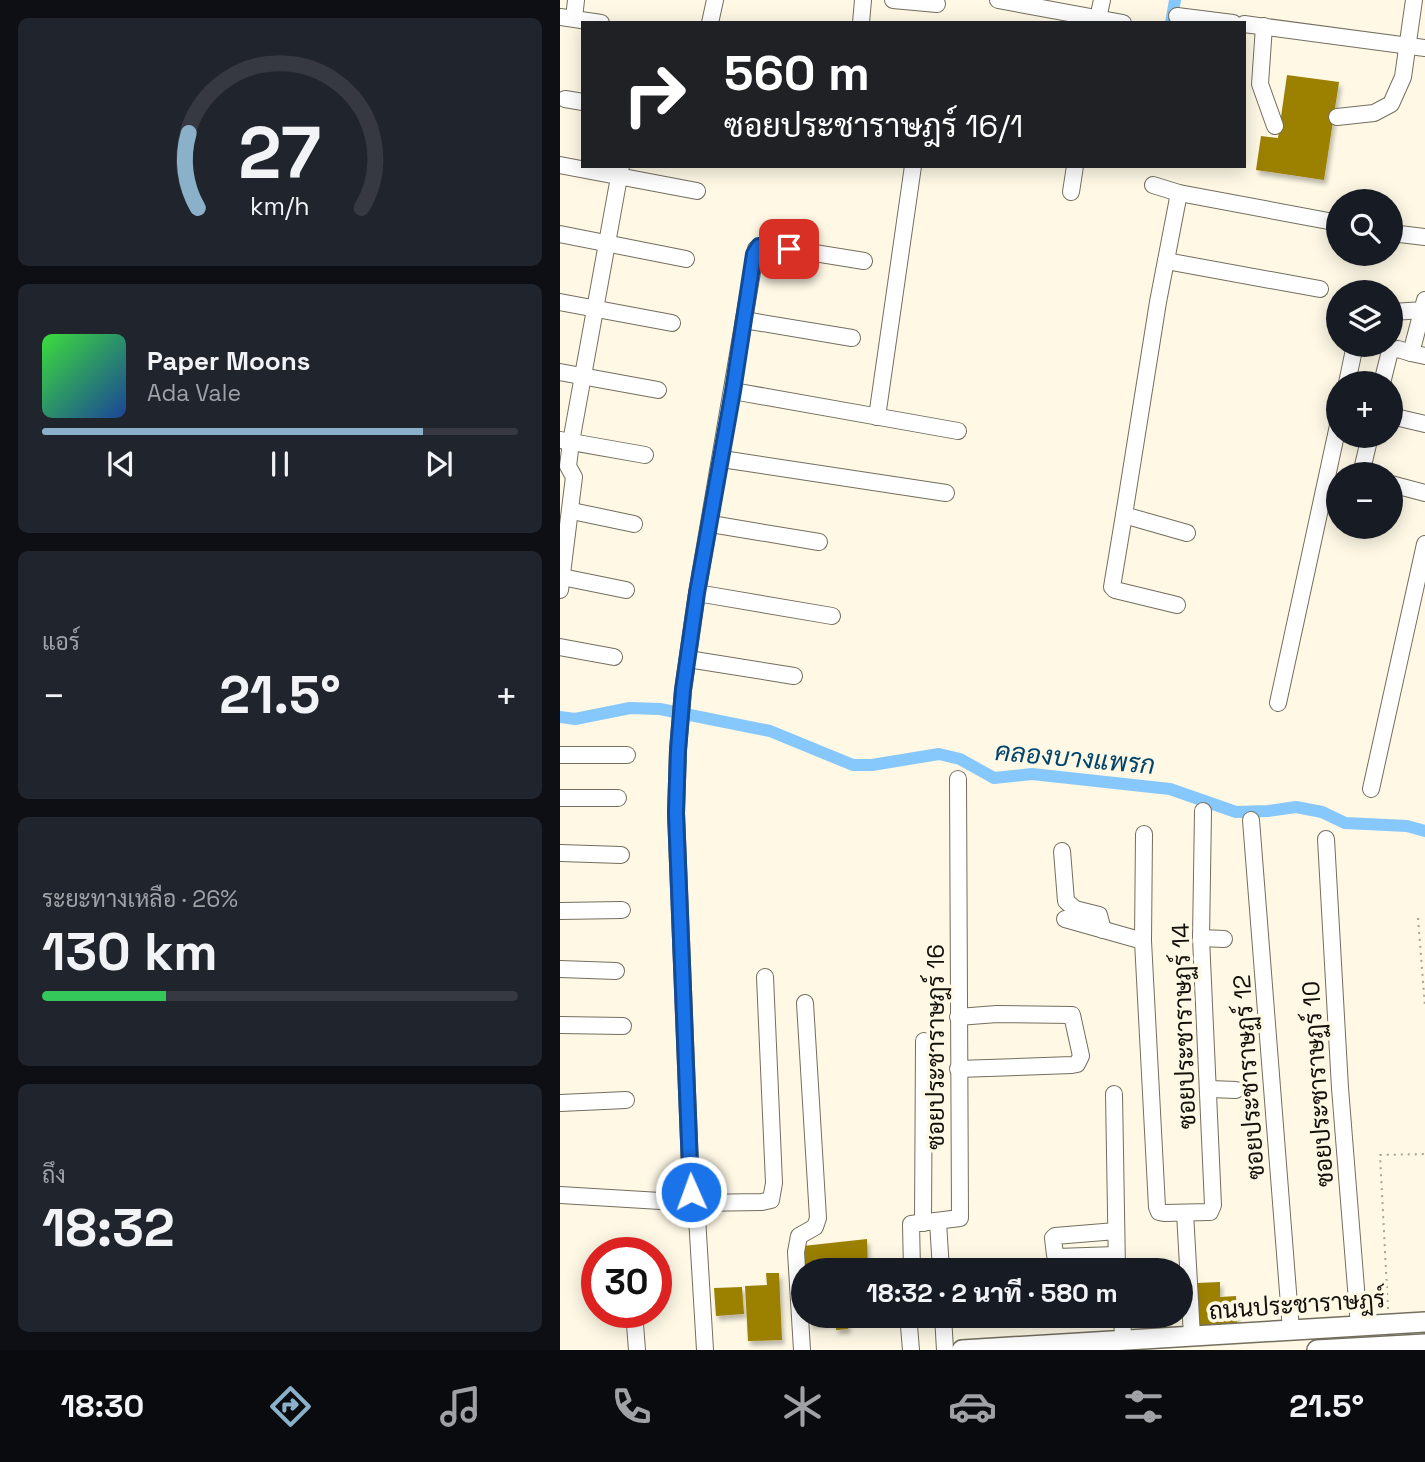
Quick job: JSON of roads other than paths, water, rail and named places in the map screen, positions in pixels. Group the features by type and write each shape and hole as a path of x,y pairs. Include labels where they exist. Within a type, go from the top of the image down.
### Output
{"main road":[{"name":"ถนนประชาราษฎร์","path":"962,1350 1425,1322"},
{"name":"ถนนประชาราษฎร์","path":"1317,1350 1425,1344"}],"street":[{"path":"576,0 567,18 587,21"},
{"path":"710,21 715,0"},
{"path":"861,21 863,0"},
{"path":"893,0 937,4"},
{"path":"998,0 1098,20 1102,0"},
{"path":"1337,117 1374,113 1391,104 1417,47 1414,0"},
{"path":"1181,19 1207,21"},
{"path":"1246,24 1417,47"},
{"path":"1264,26 1260,84 1275,126"},
{"path":"565,99 581,102"},
{"path":"560,165 581,167"},
{"path":"590,168 620,171 697,191"},
{"path":"877,417 913,168"},
{"path":"1071,192 1075,168"},
{"path":"620,171 583,375 566,441 564,466 574,477 561,583 626,590"},
{"path":"1153,185 1179,193 1326,221"},
{"path":"1177,605 1112,587 1179,193"},
{"path":"560,234 685,259"},
{"path":"1403,235 1425,237"},
{"path":"705,1350 697,1217 691,1192 676,813 683,690 697,593 722,459 754,254 759,246 864,261"},
{"path":"1166,261 1320,289"},
{"path":"560,302 672,323"},
{"path":"1385,371 1390,351 1398,349 1418,354 1424,307 1403,310"},
{"path":"744,320 852,338"},
{"path":"560,372 658,390"},
{"path":"733,391 958,431"},
{"path":"1403,419 1425,424"},
{"path":"566,441 646,455"},
{"path":"1278,703 1333,448"},
{"path":"722,459 946,493"},
{"path":"1403,487 1425,493"},
{"path":"572,510 634,524"},
{"path":"1124,515 1187,533"},
{"path":"711,524 819,542"},
{"path":"1371,789 1425,544"},
{"path":"697,593 832,616"},
{"path":"560,647 614,657"},
{"path":"688,659 794,676"},
{"path":"560,755 627,755"},
{"name":"ซอยประชาราษฎร์ 16","path":"911,1258 912,1224 960,1218 958,779"},
{"path":"560,797 618,799"},
{"name":"ซอยประชาราษฏร์ 14","path":"1143,941 1157,1208 1164,1213 1213,1210 1210,1089 1201,938 1203,811"},
{"name":"ซอยประชาราษฏร์ 12","path":"1251,820 1291,1330"},
{"path":"1065,919 1143,941 1144,834"},
{"name":"ซอยประชาราษฏร์ 10","path":"1326,839 1340,1088 1359,1326"},
{"path":"1062,851 1063,882 1068,904 1075,909 1099,915 1103,930"},
{"path":"560,853 621,855"},
{"path":"560,911 622,910"},
{"path":"1201,938 1224,939"},
{"path":"560,969 616,971"},
{"path":"560,1195 694,1203 771,1200 774,1193 765,977"},
{"path":"802,1350 796,1252 799,1236 815,1227 818,1218 805,1003"},
{"path":"958,1017 998,1014 1072,1015 1081,1056 1077,1064 1072,1065 958,1069"},
{"path":"560,1026 623,1026"},
{"path":"923,1041 931,1223 938,1258"},
{"path":"1210,1089 1236,1090"},
{"path":"1114,1094 1117,1258"},
{"path":"560,1103 626,1100"},
{"path":"1185,1213 1192,1336"},
{"path":"1067,1258 1055,1255 1055,1236 1116,1231"},
{"path":"635,1328 637,1350"},
{"path":"909,1328 911,1350"},
{"path":"944,1328 945,1350"},
{"path":"1122,1328 1124,1340"}],"waterway":[{"path":"1171,21 1175,0"},
{"name":"คลองบางแพรก","path":"560,717 575,719 630,708 660,709 770,731 853,765 872,765 939,754 960,759 994,778 1032,774 1170,789 1236,812 1296,807 1322,812 1345,823 1407,826 1425,831"}]}
